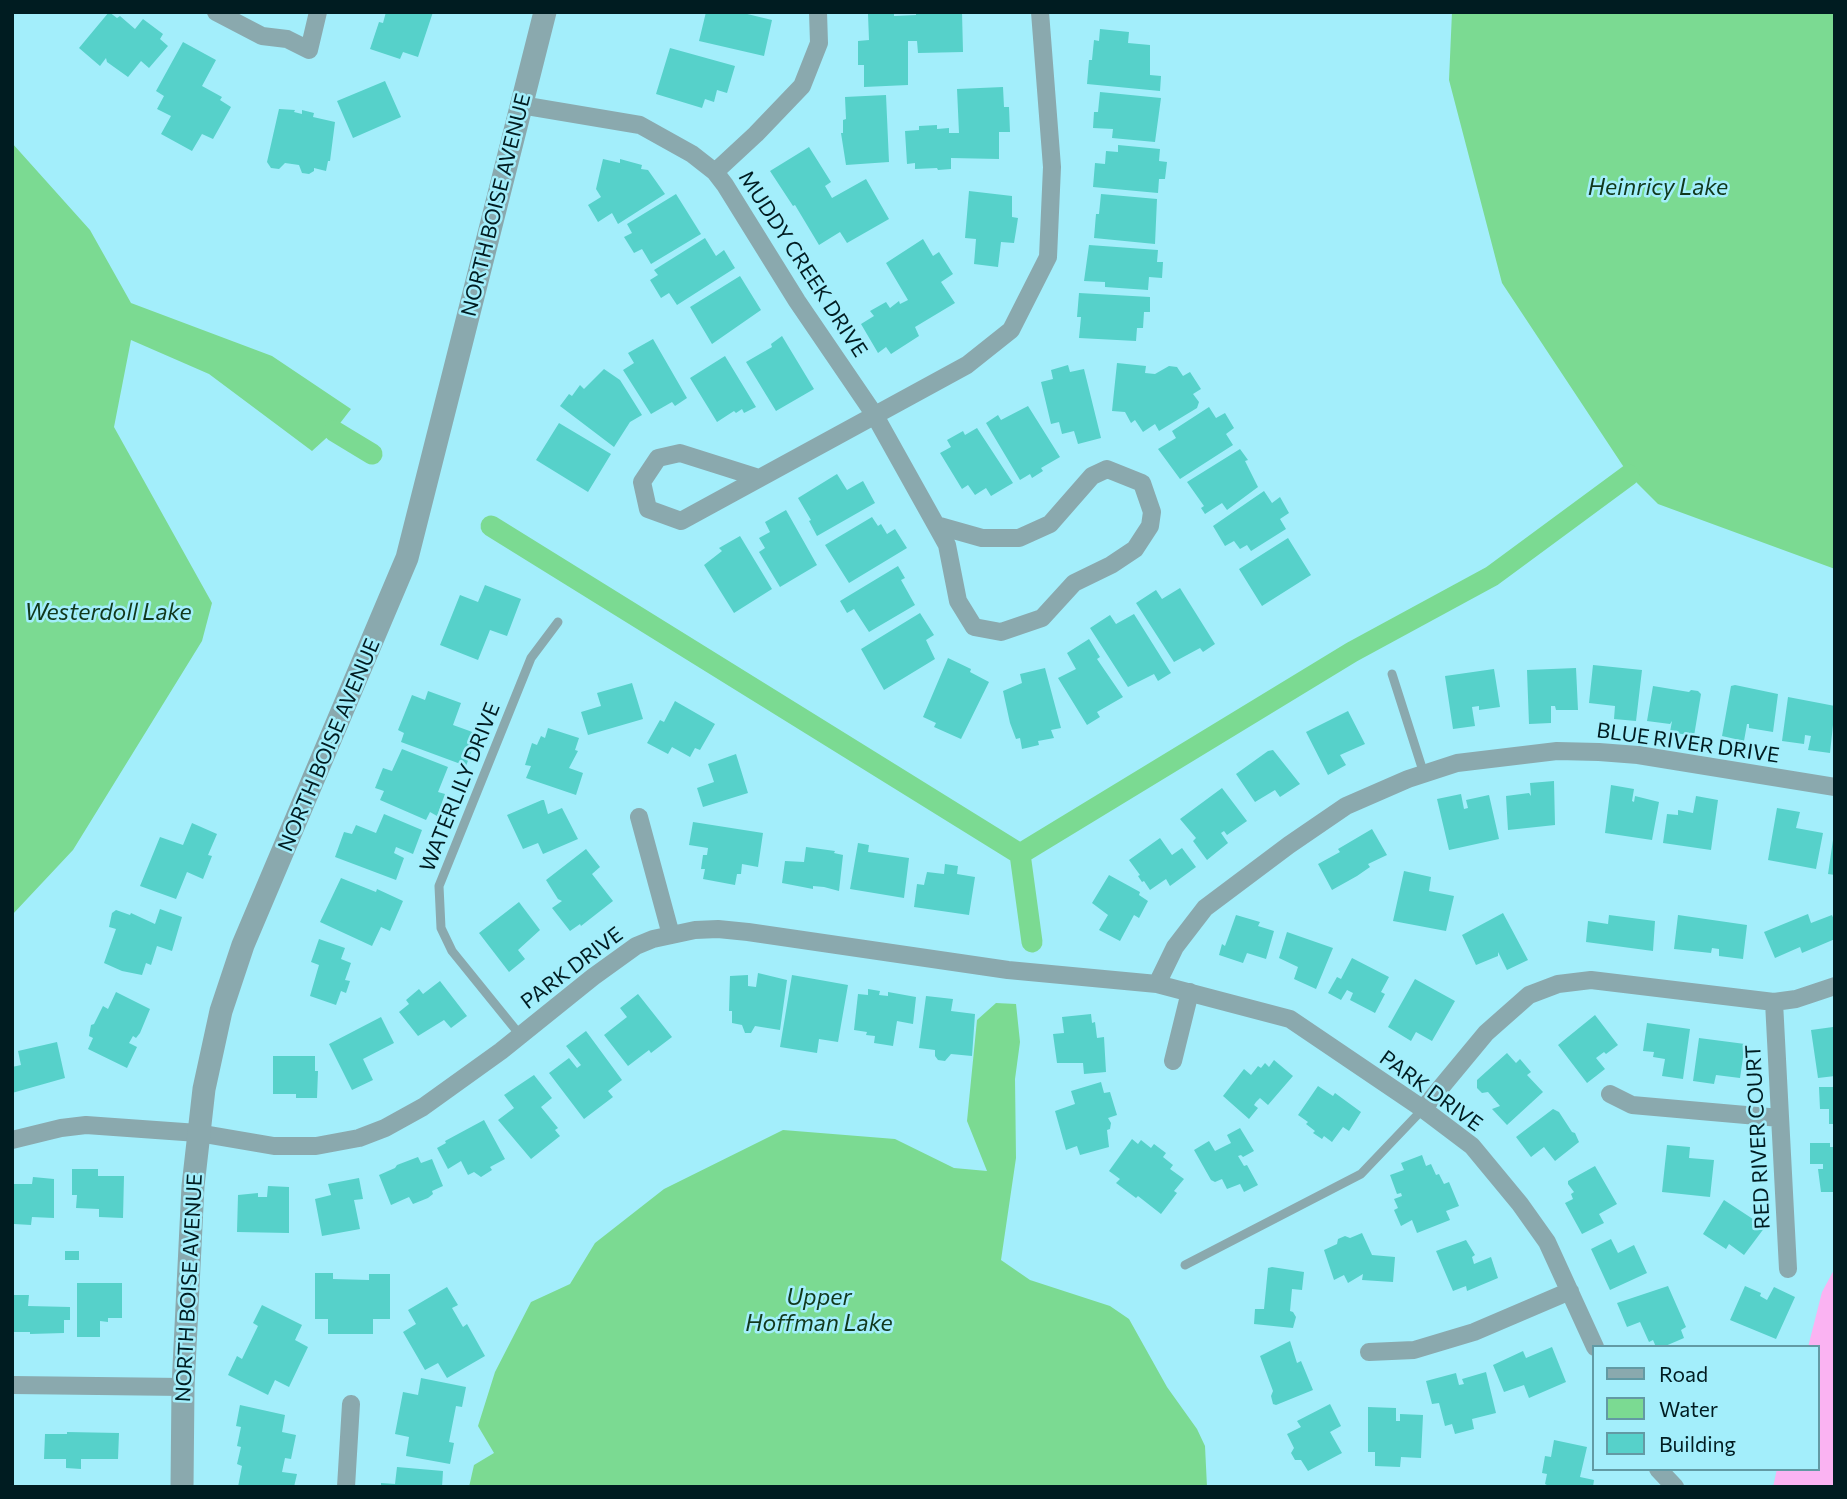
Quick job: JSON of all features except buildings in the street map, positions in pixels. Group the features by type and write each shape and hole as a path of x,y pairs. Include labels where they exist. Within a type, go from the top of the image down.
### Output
{"street":[{"path":"216,12 262,36 288,39 309,50 318,12"},
{"name":"NORTH BOISE AVENUE","path":"182,1487 183,1387 190,1234 198,1133 212,1049 232,977 407,558 545,12"},
{"path":"715,172 802,86 819,43 818,12"},
{"path":"759,478 680,453 658,458 642,482 648,509 681,521 967,365 1011,330 1048,257 1052,167 1040,12"},
{"name":"MUDDY CREEK DRIVE","path":"522,105 639,125 692,154 715,172 797,301 874,414 936,526 947,545 958,601 974,627 1001,632 1042,618 1074,583 1111,565 1135,549 1150,526 1152,512 1142,483 1107,469 1092,476 1050,524 1019,538 982,538 936,526"},
{"name":"BLUE RIVER DRIVE","path":"1157,984 1175,947 1205,908 1289,845 1346,806 1457,763 1557,751 1599,752 1638,755 1835,788"},
{"path":"639,817 671,935"},
{"name":"PARK DRIVE","path":"12,1140 86,1125 198,1133 274,1146 299,1147 359,1138 385,1128 423,1107 636,946 695,930 748,932 1008,970 1157,984 1290,1019 1472,1146 1520,1204 1546,1242 1594,1345"},
{"path":"1423,1110 1486,1033 1529,995 1558,984 1591,980 1774,1002 1796,999 1835,986"},
{"path":"1173,1060 1189,992"},
{"name":"RED RIVER COURT","path":"1774,1002 1788,1269"},
{"path":"1610,1094 1632,1105 1780,1118"},
{"path":"1370,1352 1414,1350 1474,1332 1570,1291"},
{"path":"12,1385 183,1387"},
{"path":"346,1487 351,1404"},
{"path":"1660,1471 1674,1486"}],"lane":[{"name":"WATERLILY DRIVE","path":"520,1035 452,951 441,928 439,886 531,658 558,622"},
{"path":"1392,674 1424,774"},
{"path":"1185,1265 1361,1174 1423,1110"}],"shaded area":[{"path":"1835,1268 1835,1487 1773,1487 1777,1471 1819,1471 1819,1345 1809,1345 1822,1292"}],"water":[{"name":"Heinricy Lake","path":"1452,12 1835,12 1835,569 1658,504 1629,475 1502,283 1449,80"},
{"name":"Westerdoll Lake","path":"12,143 90,230 131,303 272,356 351,409 334,431 312,451 209,374 131,340 114,427 212,603 202,641 73,850 12,915"},
{"name":"Upper Hoffman Lake","path":"996,1003 1016,1004 1020,1042 1015,1079 1016,1158 1001,1260 1030,1280 1110,1306 1129,1319 1167,1387 1197,1429 1205,1446 1207,1487 469,1487 474,1465 494,1453 478,1426 495,1372 531,1302 570,1284 595,1243 664,1189 783,1130 895,1139 954,1168 987,1171 967,1121 977,1020"}],"waterway":[{"path":"334,431 372,454"},
{"path":"1020,854 1352,652 1492,576 1629,475"},
{"path":"491,526 1020,854"},
{"path":"1020,854 1032,942"}]}
